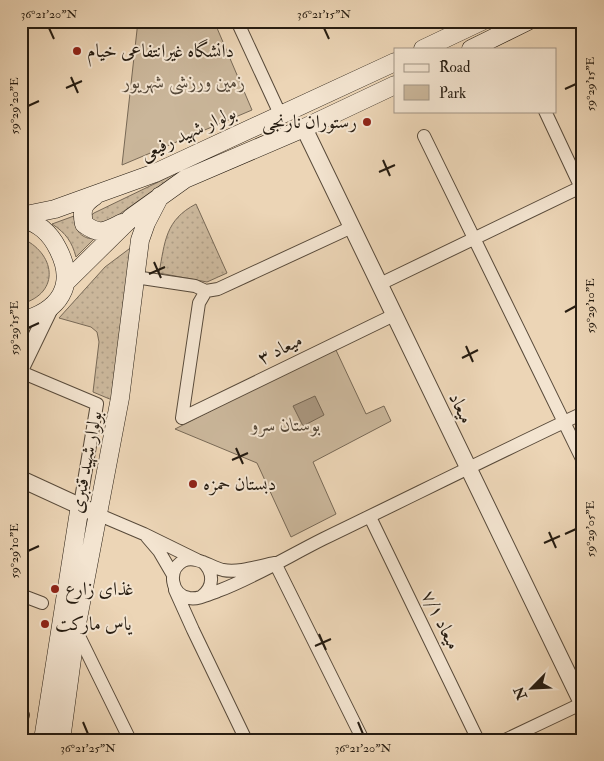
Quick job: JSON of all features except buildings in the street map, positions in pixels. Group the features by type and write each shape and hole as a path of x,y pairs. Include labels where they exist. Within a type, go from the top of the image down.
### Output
{"main road":[{"path":"425,48 482,21"},
{"path":"473,48 528,21"},
{"name":"بولوار شهید رفیعی","path":"21,217 55,209 155,172 394,62"},
{"path":"66,282 132,218 185,179 304,128 394,85"},
{"path":"100,193 85,203 82,212 84,224 93,231 105,231 132,218"},
{"name":"بولوار شهید قنبری","path":"61,740 76,629 120,398 140,240 146,223 160,196"},
{"path":"21,217 42,226 54,241 62,256 66,270 66,282 60,298 50,308 32,318 21,320"},
{"name":"بولوار شهید قنبری","path":"43,740 80,505"}],"street":[{"path":"237,21 280,114"},
{"path":"380,284 582,188 545,112"},
{"name":"میعاد","path":"304,128 583,704"},
{"path":"424,136 583,461"},
{"path":"135,277 196,286 206,291 218,288 352,227"},
{"name":"میعاد ۳","path":"206,291 199,303 182,418 394,315"},
{"path":"21,368 50,308"},
{"name":"بولوار شهید قنبری","path":"21,372 97,404 80,505"},
{"path":"144,534 159,551 182,596 197,598 229,586 583,414"},
{"path":"21,479 200,561 224,570 236,570 275,563"},
{"name":"میعاد ۷/۱","path":"370,517 478,740"},
{"path":"192,630 197,598 209,589 212,577 207,566 200,561 184,561 175,569 174,582 192,630 246,740"},
{"path":"275,563 363,740"},
{"path":"21,595 42,603"},
{"path":"76,629 130,740"},
{"path":"505,740 583,704"}],"green space":[{"name":"زمین ورزشی شهریور","path":"138,21 214,21 252,110 122,165"},
{"path":"179,172 100,228 89,217 94,213"},
{"path":"196,204 227,273 207,282 159,273 165,242 172,225 186,210"},
{"path":"74,216 75,225 81,235 94,239 76,257 68,238 52,224"},
{"path":"21,238 32,244 41,253 47,262 49,272 48,282 43,291 34,299 21,304"},
{"path":"133,246 112,400 93,392 99,342 97,332 91,327 59,318 105,267"},
{"name":"بوستان سرو","path":"335,348 366,414 384,406 391,421 313,462 336,514 291,537 257,463 175,429"}],"shaded area":[{"path":"315,396 324,415 303,426 293,406"}],"place":[{"name":"دانشگاه غیرانتفاعی خیام","path":"77,51"},
{"name":"رستوران نارنجی","path":"367,122"},
{"name":"دبستان حمزه","path":"193,484"},
{"name":"غذای زارع","path":"55,589"},
{"name":"یاس مارکت","path":"45,624"}]}
